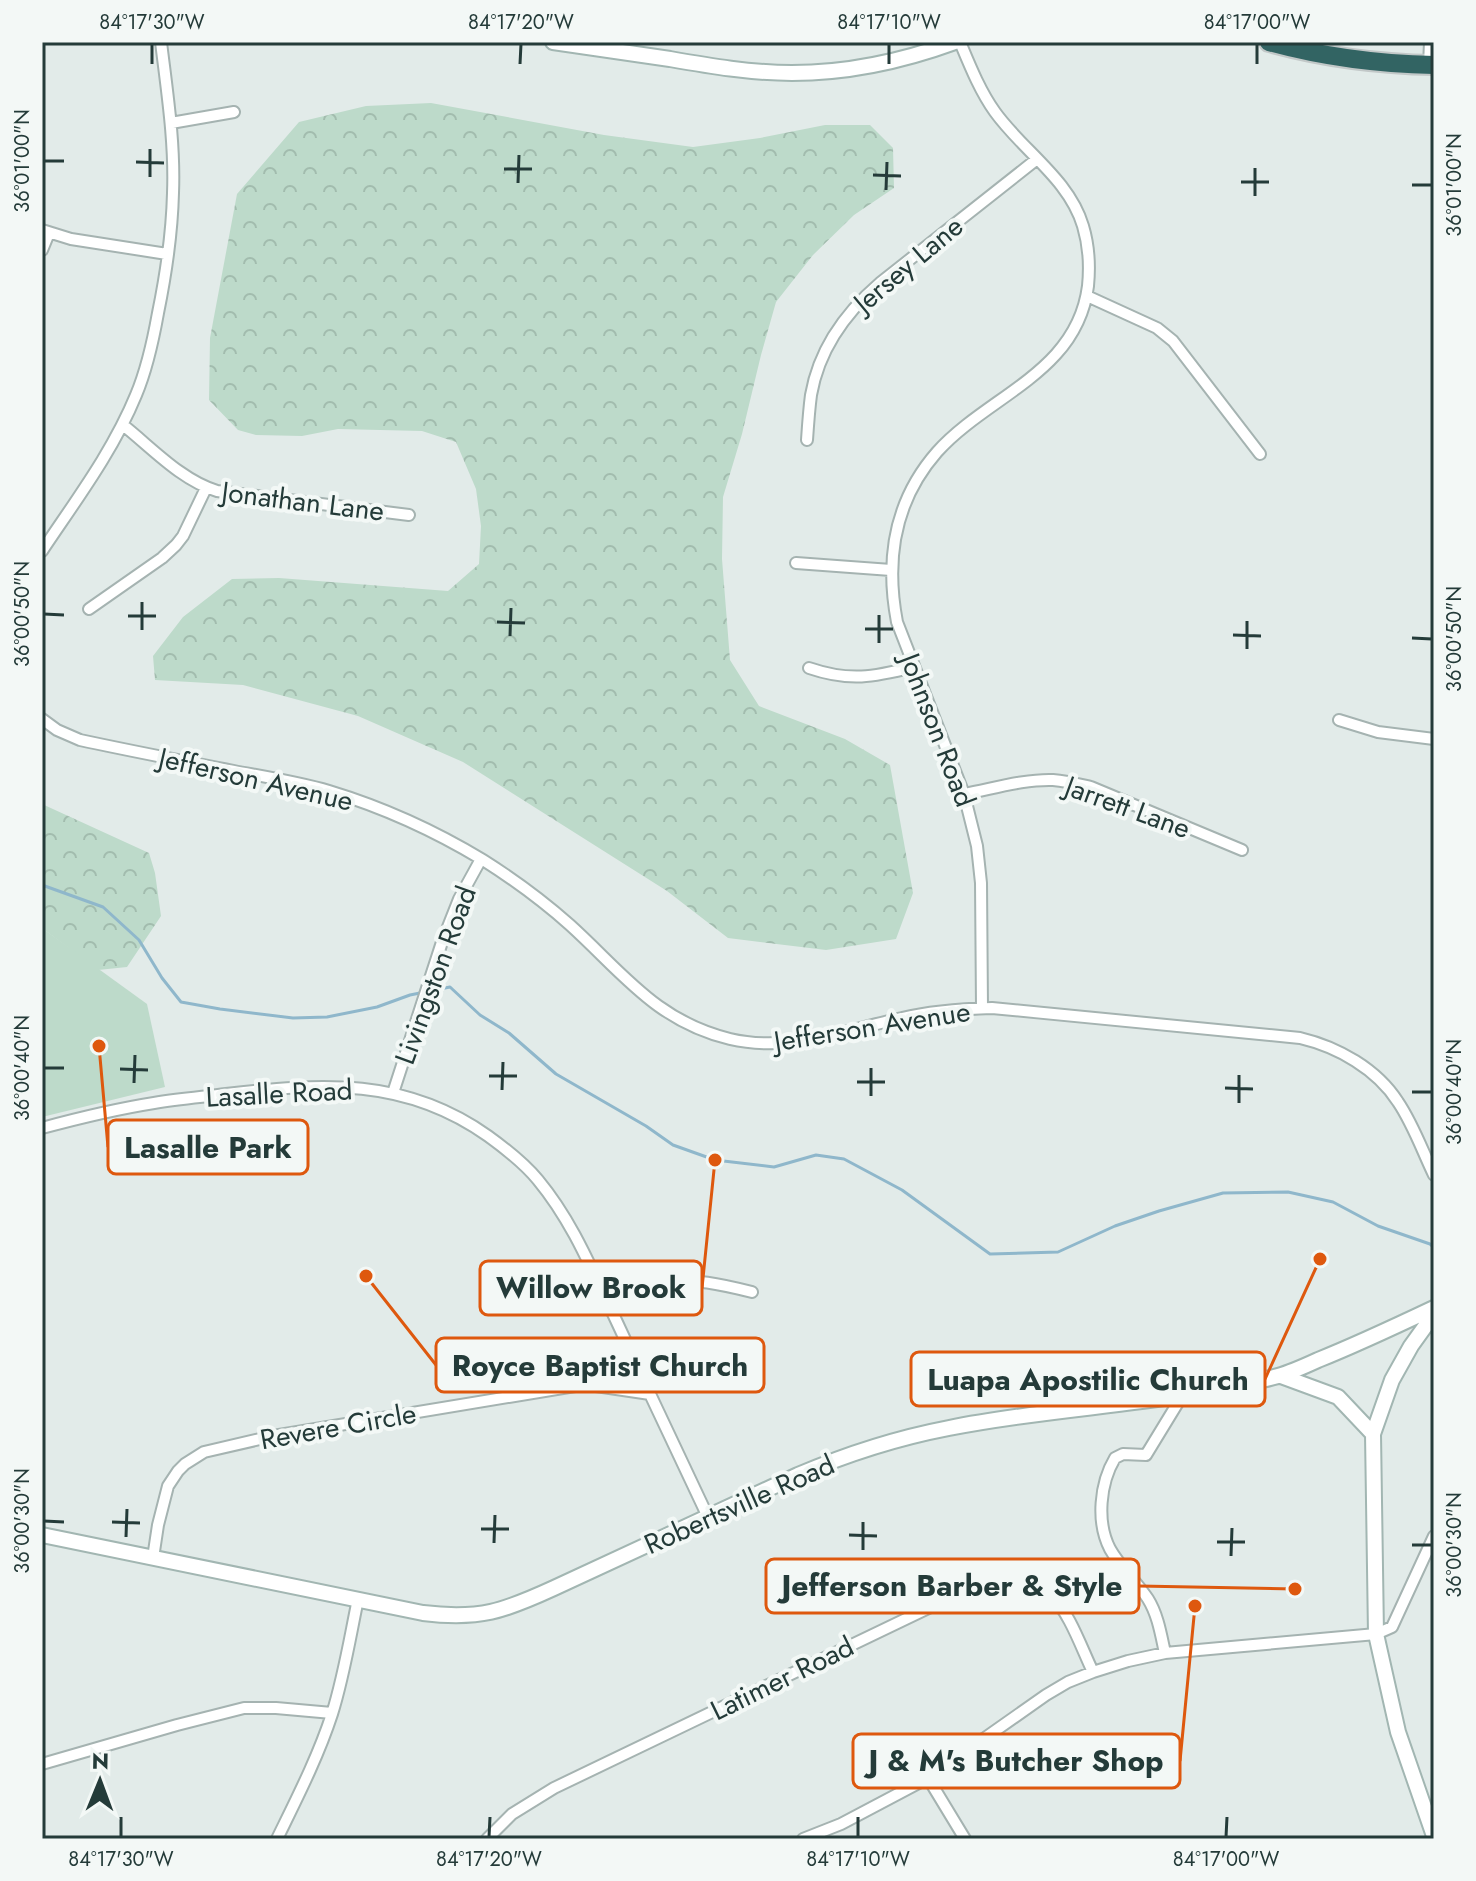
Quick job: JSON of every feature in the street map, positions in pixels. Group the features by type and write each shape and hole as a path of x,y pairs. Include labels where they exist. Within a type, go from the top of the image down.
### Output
{"highway":[{"path":"1269,42 1343,58 1432,65"}],"street":[{"path":"42,551 123,425 151,352 161,301 173,194 171,123 161,42"},
{"path":"553,42 713,66 794,73 866,67 958,42"},
{"name":"Johnson Road","path":"958,42 994,112 1068,193 1083,225 1089,258 1087,296 1071,336 1039,372 952,437 937,452 917,478 897,523 891,570 897,622 964,794 977,846 981,883 982,1008"},
{"path":"1430,42 1432,65"},
{"path":"171,123 234,112"},
{"name":"Jersey Lane","path":"807,440 811,395 818,369 826,349 849,313 864,296 1037,159"},
{"path":"42,250 46,231 96,243 167,254"},
{"path":"1087,296 1157,328 1173,341 1260,454"},
{"name":"Jonathan Lane","path":"123,425 183,474 206,488 247,496 409,515"},
{"path":"89,609 176,545 206,488"},
{"path":"796,563 891,570"},
{"path":"809,668 851,678 877,676 914,667"},
{"name":"Jefferson Avenue","path":"42,719 80,740 327,790 437,834 481,859 555,912 648,1000 677,1019 716,1035 751,1042 796,1043 904,1017 982,1008 1051,1012 1300,1038 1338,1051 1360,1063 1392,1092 1410,1121 1434,1175"},
{"path":"1339,720 1378,732 1434,739"},
{"name":"Jarrett Lane","path":"964,794 1032,781 1066,781 1091,787 1242,850"},
{"name":"Livingston Road","path":"393,1093 442,942 459,899 481,859"},
{"name":"Lasalle Road","path":"42,1128 156,1102 333,1086 393,1093 455,1116 502,1147 528,1169 554,1200 571,1225 650,1394"},
{"path":"607,1300 649,1286 682,1281 730,1286 752,1292"},
{"name":"Robertsville Road","path":"42,1535 445,1615 493,1612 515,1606 825,1464 898,1439 994,1420 1182,1396 1281,1376 1434,1308"},
{"path":"1434,1314 1392,1380 1373,1434 1376,1634 1398,1732 1434,1836"},
{"path":"1281,1376 1338,1397 1373,1434"},
{"name":"Revere Circle","path":"153,1558 168,1486 185,1464 204,1452 273,1436 575,1386 650,1394"},
{"path":"650,1394 708,1517"},
{"path":"1165,1653 1155,1613 1148,1599 1111,1550 1103,1531 1102,1498 1115,1458 1123,1454 1146,1455 1182,1396"},
{"path":"803,1839 841,1824 928,1778 1046,1695 1093,1672 1165,1653 1376,1634 1392,1627 1434,1536"},
{"name":"Latimer Road","path":"487,1839 512,1814 554,1788 989,1579 1026,1579 1053,1595 1093,1672"},
{"path":"277,1839 332,1713 358,1599"},
{"path":"42,1764 244,1708 332,1713"},
{"path":"928,1778 965,1839"}],"green space":[{"path":"431,103 604,135 693,147 825,125 870,125 893,148 894,188 854,215 813,255 776,302 723,497 722,559 730,660 759,706 845,739 890,765 913,893 896,939 826,950 728,938 667,891 463,762 358,716 243,685 155,680 153,656 183,617 232,579 279,578 448,591 479,564 481,526 476,489 456,442 422,431 338,429 302,436 256,435 238,430 209,400 210,338 237,194 299,122 366,106"},
{"path":"42,804 149,853 161,916 127,967 98,970 42,928"},
{"path":"42,928 147,1004 165,1087 42,1117"}],"waterway":[{"path":"42,885 103,907 139,940 181,1002 293,1018 327,1017 450,987 480,1015 509,1033 556,1074 673,1145 715,1160 774,1167 816,1155 844,1159 902,1190 990,1254 1058,1252 1115,1226 1223,1193 1288,1192 1333,1202 1378,1226 1434,1248"}],"place":[{"name":"Lasalle Park","path":"99,1046"},
{"name":"Willow Brook","path":"715,1160"},
{"name":"Luapa Apostilic Church","path":"1320,1259"},
{"name":"Royce Baptist Church","path":"366,1276"},
{"name":"Jefferson Barber & Style","path":"1295,1589"},
{"name":"J & M's Butcher Shop","path":"1195,1606"}]}
